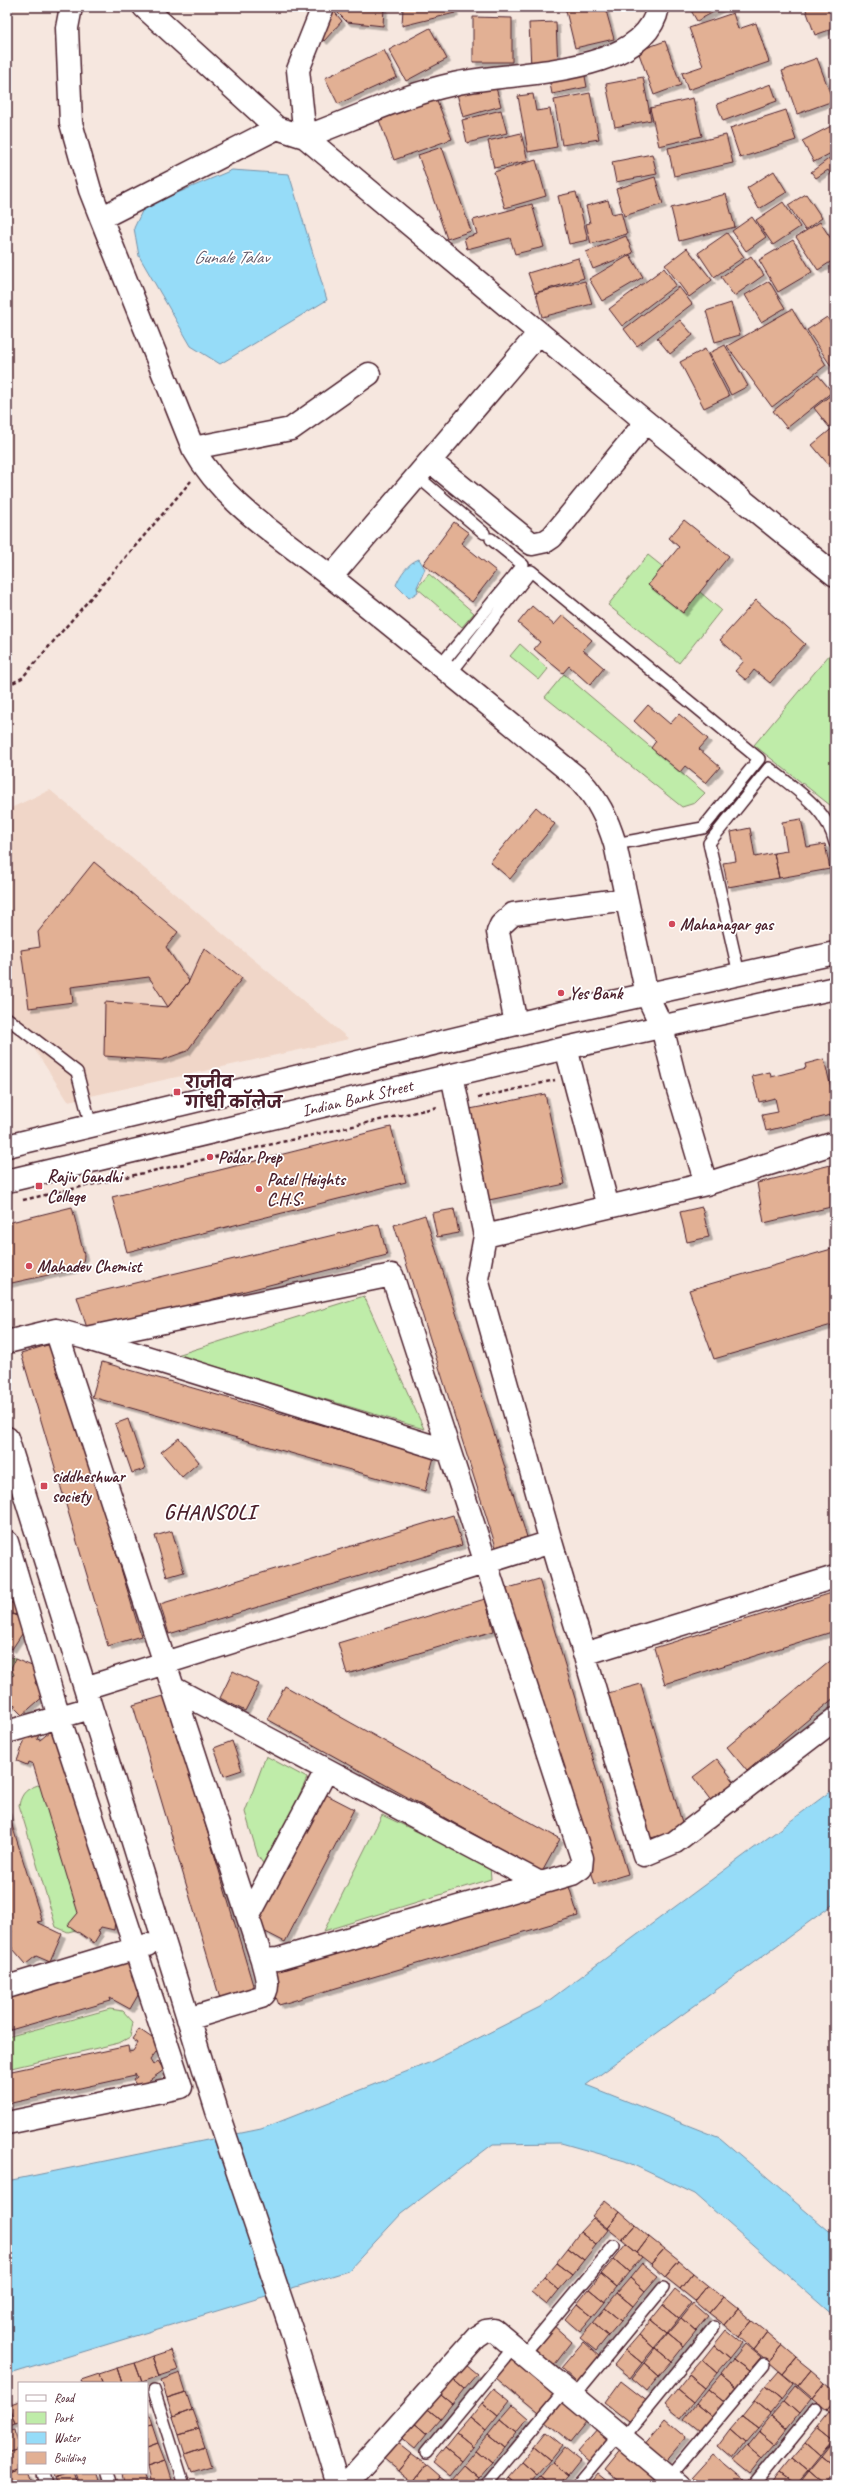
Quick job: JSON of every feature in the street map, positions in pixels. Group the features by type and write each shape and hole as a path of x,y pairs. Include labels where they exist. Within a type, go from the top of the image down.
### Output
{"street":[{"path":"71,7 67,28 71,123 90,190 198,457 235,502 331,577 580,780 596,798 608,820 615,844 647,995 662,1026 676,1083 706,1184"},
{"path":"144,7 277,128 305,137 646,422 835,575"},
{"path":"305,137 454,84 537,74 616,56 640,39 656,16 658,7"},
{"path":"305,137 298,70 318,10"},
{"path":"101,218 277,128"},
{"path":"331,577 539,333"},
{"path":"198,457 291,429 369,374"},
{"path":"423,469 532,544 546,541 552,537 646,422"},
{"path":"516,1024 498,932 506,919 513,914 626,899"},
{"name":"Indian Bank Street","path":"7,1146 516,1024 835,953"},
{"name":"Indian Bank Street","path":"7,1181 566,1048 835,988"},
{"path":"566,1048 608,1207"},
{"path":"452,1075 484,1236 477,1279 551,1542 644,1855 675,1842 835,1719"},
{"path":"484,1236 706,1184 835,1142"},
{"path":"86,1338 392,1275 448,1451 582,1858 581,1868 572,1874 278,1959 262,1960"},
{"path":"56,1330 164,1664 175,1689 262,1960 268,1988 266,1993 261,1997 188,2019"},
{"path":"7,1342 56,1330 86,1338 448,1451"},
{"path":"7,1438 217,2111 292,2332 338,2485"},
{"path":"7,1542 13,1584 59,1717 134,1949 181,2087 7,2124"},
{"path":"7,1732 59,1717 88,1698 164,1664 551,1542"},
{"path":"13,1584 50,1575"},
{"path":"584,1654 835,1577"},
{"path":"175,1689 326,1771 540,1883"},
{"path":"248,1917 326,1771"},
{"path":"8,1983 134,1949 163,1939"},
{"path":"345,2485 477,2337 486,2331 494,2330 621,2436 671,2482"}],"lane":[{"path":"423,469 488,536 523,565 445,670"},
{"path":"445,670 531,571 759,759 703,828 615,844"},
{"path":"739,974 709,843 769,768 825,817 832,829 835,843"},
{"path":"7,1018 77,1072 91,1126"},
{"path":"426,2453 614,2246"},
{"path":"486,2485 663,2288"},
{"path":"577,2485 714,2327"},
{"path":"671,2482 764,2364"},
{"path":"154,2390 184,2485"},
{"path":"754,2485 816,2409"},
{"path":"42,2474 46,2485"},
{"path":"108,2474 112,2485"}],"path":[{"path":"7,686 22,678 198,457"},
{"path":"473,1099 574,1076"},
{"path":"15,1202 442,1106"}],"shaded area":[{"path":"50,790 349,1039 68,1101 7,1007 7,812 13,807"}],"green space":[{"path":"648,555 663,567 648,585 683,613 700,592 721,610 679,663 608,605"},
{"path":"429,574 474,613 462,627 417,588"},
{"path":"520,644 548,669 539,680 510,656"},
{"path":"835,648 835,809 754,745"},
{"path":"564,674 705,793 695,803 682,807 545,697"},
{"path":"364,1296 424,1429 177,1355"},
{"path":"7,1656 14,1658 21,1668 7,1685"},
{"path":"266,1756 307,1778 266,1868 258,1856 245,1812"},
{"path":"38,1785 47,1793 84,1910 76,1930 68,1932 56,1927 19,1805 26,1792"},
{"path":"382,1815 490,1866 491,1879 324,1931"},
{"path":"110,2009 123,2011 133,2022 130,2037 119,2043 7,2069 7,2037"}],"water":[{"name":"Gunale Talav","path":"232,170 289,174 327,300 220,364 191,346 139,256 134,228 144,207"},
{"path":"419,559 425,569 417,587 418,592 409,598 396,585 400,577 411,563"},
{"path":"835,1788 835,1903 586,2085 720,2138 835,2236 835,2317 695,2194 625,2161 561,2143 493,2144 402,2213 348,2271 7,2375 7,2181 261,2129 431,2062 540,2007"}],"building":[{"path":"332,7 384,7 383,26 347,22"},
{"path":"403,7 453,7 455,13 402,26"},
{"path":"565,7 605,7 614,39 575,48"},
{"path":"689,7 723,7 697,21"},
{"path":"805,7 835,7 835,28 815,35"},
{"path":"332,9 342,21 324,41 316,32"},
{"path":"733,13 738,29 756,23 769,62 688,90 682,73 703,66 689,28"},
{"path":"473,17 512,18 512,62 473,62"},
{"path":"556,22 558,67 531,68 529,23"},
{"path":"430,28 447,59 406,81 389,50"},
{"path":"665,41 681,85 654,95 638,51"},
{"path":"384,50 397,77 338,104 325,78"},
{"path":"817,58 833,101 797,114 782,71"},
{"path":"583,66 587,87 552,94 548,73"},
{"path":"643,77 651,120 615,127 606,84"},
{"path":"495,84 501,106 463,117 457,94"},
{"path":"771,84 777,101 723,121 717,104"},
{"path":"590,93 599,139 562,145 554,100"},
{"path":"533,94 536,111 550,109 557,147 528,152 518,96"},
{"path":"436,98 452,139 394,160 379,120"},
{"path":"693,98 702,136 659,146 650,108"},
{"path":"501,110 507,133 467,143 462,120"},
{"path":"786,110 796,140 740,158 730,128"},
{"path":"835,124 835,151 814,162 802,141"},
{"path":"521,133 528,161 494,168 488,141"},
{"path":"726,135 733,163 674,176 668,148"},
{"path":"442,147 471,231 447,239 418,155"},
{"path":"652,154 657,174 616,182 612,162"},
{"path":"835,154 835,180 828,170 816,178 811,172"},
{"path":"536,160 546,196 505,208 494,172"},
{"path":"774,171 787,192 759,209 747,188"},
{"path":"655,177 663,204 624,216 616,189"},
{"path":"576,192 588,240 569,244 558,196"},
{"path":"726,194 735,227 679,241 671,208"},
{"path":"806,194 822,218 805,230 788,205"},
{"path":"608,200 612,214 621,212 627,234 591,244 586,224 590,223 586,206"},
{"path":"783,202 800,227 773,245 756,220"},
{"path":"532,204 544,247 515,254 510,238 467,249 464,238 477,234 473,220"},
{"path":"752,217 766,237 746,251 732,231"},
{"path":"820,222 835,245 835,259 818,270 796,237"},
{"path":"727,233 744,257 714,277 698,253"},
{"path":"626,236 633,253 593,269 586,252"},
{"path":"793,240 812,272 778,292 759,260"},
{"path":"687,248 712,280 689,297 665,265"},
{"path":"630,255 643,277 602,301 589,279"},
{"path":"751,256 764,275 734,296 721,277"},
{"path":"578,258 584,278 535,293 528,273"},
{"path":"664,268 676,285 622,326 609,309"},
{"path":"585,281 592,304 542,317 536,293"},
{"path":"769,281 785,308 761,322 745,295"},
{"path":"679,287 692,304 637,346 624,329"},
{"path":"731,303 740,335 715,342 706,311"},
{"path":"792,309 826,365 772,407 727,346"},
{"path":"827,317 835,330 833,369 807,330"},
{"path":"680,320 693,335 670,354 657,338"},
{"path":"725,345 748,386 731,395 709,353"},
{"path":"705,349 729,396 704,408 680,362"},
{"path":"818,375 832,392 787,428 773,411"},
{"path":"831,395 835,400 835,422 829,427 814,408"},
{"path":"835,426 835,458 828,464 812,445"},
{"path":"684,520 729,556 683,613 648,585 679,547 669,538"},
{"path":"454,522 469,533 461,543 496,571 472,602 423,564"},
{"path":"756,600 805,644 770,683 754,670 746,680 735,671 744,661 720,640"},
{"path":"532,606 554,625 563,615 592,640 583,650 604,668 590,685 569,666 563,673 534,649 540,642 518,623"},
{"path":"648,705 670,724 679,714 708,739 699,749 720,767 706,783 685,766 680,772 651,748 656,741 634,721"},
{"path":"536,807 555,824 510,879 490,862"},
{"path":"801,819 807,847 825,844 830,869 779,878 774,853 787,851 782,822"},
{"path":"750,828 755,857 774,853 779,878 728,887 723,863 736,861 731,832"},
{"path":"94,862 178,932 166,947 189,981 168,1007 149,977 71,987 73,1002 29,1008 21,950 40,947 38,932"},
{"path":"204,948 242,978 187,1051 162,1060 104,1056 105,1002 168,1007 189,981"},
{"path":"824,1059 835,1104 835,1114 766,1131 762,1115 778,1112 775,1098 759,1102 752,1076 770,1072 771,1077 806,1068 805,1064"},
{"path":"545,1094 565,1184 489,1200 470,1109"},
{"name":"Patel Heights C.H.S.","path":"391,1127 406,1182 127,1252 112,1197"},
{"path":"835,1164 835,1206 764,1223 757,1183"},
{"path":"72,1207 84,1255 83,1264 76,1269 7,1284 7,1223"},
{"path":"702,1207 709,1237 687,1242 680,1212"},
{"path":"454,1209 459,1233 437,1237 432,1213"},
{"path":"425,1215 527,1537 496,1547 394,1225"},
{"path":"379,1224 387,1255 88,1331 77,1297"},
{"path":"835,1248 835,1324 714,1359 689,1290"},
{"path":"54,1343 141,1636 108,1646 21,1353"},
{"path":"102,1362 434,1457 425,1491 92,1397"},
{"path":"128,1419 145,1469 132,1473 115,1424"},
{"path":"179,1438 199,1462 182,1477 161,1452"},
{"path":"453,1515 462,1545 169,1634 160,1604"},
{"path":"172,1531 184,1572 167,1577 155,1536"},
{"path":"539,1579 628,1874 595,1884 505,1589"},
{"path":"835,1592 835,1631 665,1684 654,1648"},
{"path":"485,1599 494,1631 347,1674 338,1643"},
{"path":"7,1602 17,1604 16,1615 12,1614 30,1622 12,1649 7,1645"},
{"path":"835,1657 835,1697 747,1771 727,1747"},
{"path":"15,1659 44,1671 40,1681 36,1680 35,1683 45,1695 22,1715 14,1707 16,1704 7,1707 7,1674 8,1677 14,1675 11,1668"},
{"path":"233,1671 259,1684 245,1711 220,1698"},
{"path":"641,1684 684,1829 651,1838 608,1693"},
{"path":"285,1686 560,1839 542,1872 267,1719"},
{"path":"167,1695 255,1992 221,2002 133,1705"},
{"path":"28,1731 39,1735 37,1739 40,1740 51,1731 71,1754 64,1760 106,1897 117,1899 114,1930 101,1927 98,1932 100,1933 94,1943 68,1925 78,1913 33,1764 28,1762 27,1765 17,1761"},
{"path":"232,1741 242,1770 224,1776 214,1748"},
{"path":"717,1759 736,1784 712,1802 693,1777"},
{"path":"323,1793 354,1809 285,1942 254,1926"},
{"path":"7,1809 42,1921 37,1922 62,1934 50,1962 36,1956 26,1964 7,1942 7,1937 12,1932 11,1930 8,1931 7,1926"},
{"path":"568,1883 578,1916 279,2005 266,1970"},
{"path":"103,1959 135,1965 145,1983 130,2009 110,1998 111,2001 7,2031 7,1997"},
{"path":"139,2029 165,2047 160,2055 156,2052 150,2060 153,2065 158,2061 164,2070 138,2088 133,2080 137,2077 135,2073 135,2076 7,2104 7,2072 128,2046 129,2052 133,2051 138,2043 132,2039"},
{"path":"605,2200 620,2212 607,2228 592,2216"},
{"path":"620,2212 635,2225 622,2240 607,2228"},
{"path":"593,2218 608,2230 596,2245 580,2232"},
{"path":"635,2225 649,2237 637,2253 622,2240"},
{"path":"580,2232 596,2245 584,2260 568,2248"},
{"path":"649,2237 664,2249 651,2264 637,2253"},
{"path":"626,2244 642,2257 629,2272 614,2259"},
{"path":"568,2248 584,2260 572,2275 556,2263"},
{"path":"664,2249 679,2261 665,2277 651,2264"},
{"path":"614,2259 629,2272 617,2287 601,2274"},
{"path":"679,2261 693,2273 680,2289 665,2277"},
{"path":"556,2263 572,2275 559,2290 544,2277"},
{"path":"642,2263 658,2276 645,2291 630,2278"},
{"path":"693,2273 708,2285 695,2301 680,2289"},
{"path":"601,2274 617,2287 605,2302 589,2289"},
{"path":"544,2277 559,2290 547,2305 531,2292"},
{"path":"630,2278 645,2291 633,2306 617,2293"},
{"path":"708,2285 723,2297 709,2313 695,2301"},
{"path":"589,2289 605,2302 593,2317 577,2304"},
{"path":"675,2290 691,2303 679,2318 663,2305"},
{"path":"617,2293 633,2306 621,2321 605,2308"},
{"path":"723,2297 738,2309 725,2325 709,2313"},
{"path":"693,2303 708,2316 696,2331 681,2318"},
{"path":"577,2304 593,2317 580,2332 565,2319"},
{"path":"663,2305 679,2318 667,2333 651,2320"},
{"path":"605,2308 621,2321 608,2336 593,2323"},
{"path":"738,2309 752,2321 739,2337 725,2325"},
{"path":"681,2318 696,2331 684,2346 668,2333"},
{"path":"651,2320 667,2333 654,2348 639,2335"},
{"path":"752,2321 767,2333 754,2350 739,2337"},
{"path":"593,2323 608,2336 596,2351 580,2338"},
{"path":"553,2325 572,2342 552,2368 532,2351"},
{"path":"726,2330 742,2343 730,2358 714,2345"},
{"path":"668,2333 684,2346 672,2361 656,2348"},
{"path":"767,2333 782,2346 769,2362 754,2350"},
{"path":"639,2335 654,2348 642,2363 626,2350"},
{"path":"583,2342 600,2357 577,2383 561,2368"},
{"path":"745,2344 761,2357 749,2371 733,2359"},
{"path":"714,2345 730,2358 717,2373 702,2360"},
{"path":"782,2346 796,2358 783,2374 769,2362"},
{"path":"656,2348 672,2361 659,2376 644,2363"},
{"path":"171,2350 178,2370 160,2376 153,2356"},
{"path":"626,2350 642,2363 630,2378 614,2365"},
{"path":"153,2356 160,2376 142,2382 135,2363"},
{"path":"513,2356 556,2391 538,2413 496,2378"},
{"path":"796,2358 811,2370 798,2386 783,2374"},
{"path":"733,2359 749,2371 737,2387 721,2374"},
{"path":"702,2360 717,2373 705,2388 689,2375"},
{"path":"461,2361 477,2374 464,2389 449,2376"},
{"path":"135,2363 142,2382 122,2382 117,2368"},
{"path":"644,2363 659,2376 647,2391 632,2378"},
{"path":"117,2368 122,2382 102,2382 99,2374"},
{"path":"811,2370 825,2382 812,2398 798,2386"},
{"path":"779,2371 794,2384 782,2399 766,2386"},
{"path":"180,2373 186,2392 167,2398 161,2380"},
{"path":"99,2374 102,2382 82,2382 81,2380"},
{"path":"721,2374 737,2387 724,2402 708,2389"},
{"path":"689,2375 705,2388 693,2403 677,2390"},
{"path":"449,2376 464,2389 452,2404 436,2391"},
{"path":"621,2381 648,2402 632,2424 605,2403"},
{"path":"825,2382 835,2390 835,2401 827,2410 812,2398"},
{"path":"766,2386 782,2399 770,2414 754,2401"},
{"path":"796,2386 811,2399 799,2414 784,2401"},
{"path":"494,2388 510,2401 498,2416 482,2403"},
{"path":"708,2389 724,2402 712,2417 696,2404"},
{"path":"677,2390 693,2403 681,2418 665,2405"},
{"path":"436,2391 452,2404 440,2419 424,2406"},
{"path":"186,2392 192,2410 173,2417 167,2398"},
{"path":"565,2396 590,2417 570,2442 545,2421"},
{"path":"18,2401 18,2423 15,2424 8,2405"},
{"path":"754,2401 770,2414 758,2428 742,2416"},
{"path":"784,2401 799,2414 787,2429 771,2416"},
{"path":"835,2401 835,2417 827,2410"},
{"path":"482,2403 498,2416 486,2431 470,2418"},
{"path":"696,2404 712,2417 700,2432 684,2419"},
{"path":"7,2405 15,2424 7,2427"},
{"path":"513,2405 528,2418 516,2433 500,2420"},
{"path":"424,2406 440,2419 427,2434 412,2421"},
{"path":"192,2410 199,2429 179,2435 173,2417"},
{"path":"148,2412 152,2425 148,2426"},
{"path":"829,2413 835,2417 835,2438 833,2441 817,2428"},
{"path":"742,2416 758,2428 745,2443 730,2430"},
{"path":"771,2416 787,2429 775,2444 759,2431"},
{"path":"470,2418 486,2431 473,2446 457,2433"},
{"path":"665,2419 686,2437 664,2463 643,2445"},
{"path":"500,2420 516,2433 504,2448 488,2435"},
{"path":"412,2421 427,2434 415,2449 399,2436"},
{"path":"152,2425 158,2443 148,2447 148,2426"},
{"path":"817,2428 833,2441 820,2456 805,2443"},
{"path":"199,2429 205,2447 185,2454 179,2435"},
{"path":"598,2429 610,2439 591,2463 578,2452"},
{"path":"15,2430 18,2449 7,2453 7,2432"},
{"path":"730,2430 745,2443 733,2459 718,2446"},
{"path":"759,2431 775,2444 762,2459 747,2446"},
{"path":"546,2432 562,2445 550,2460 534,2447"},
{"path":"457,2433 473,2446 461,2461 445,2448"},
{"path":"488,2435 504,2448 492,2463 476,2450"},
{"path":"396,2442 411,2454 398,2470 383,2458"},
{"path":"833,2442 835,2443 835,2468 821,2457"},
{"path":"158,2443 165,2461 148,2467 148,2447"},
{"path":"805,2443 820,2456 808,2471 792,2458"},
{"path":"747,2446 762,2459 750,2474 734,2461"},
{"path":"205,2447 211,2466 192,2472 185,2454"},
{"path":"534,2447 550,2460 537,2475 522,2462"},
{"path":"564,2447 580,2460 568,2475 552,2462"},
{"path":"445,2448 461,2461 449,2476 433,2463"},
{"path":"623,2448 660,2478 654,2485 623,2485 605,2470"},
{"path":"18,2449 18,2469 8,2473 7,2453"},
{"path":"476,2450 492,2463 479,2478 464,2465"},
{"path":"411,2454 426,2465 413,2482 398,2470"},
{"path":"713,2454 744,2480 741,2485 703,2485 692,2477"},
{"path":"821,2457 835,2468 835,2471 824,2484 809,2471"},
{"path":"792,2458 808,2471 796,2485 780,2473"},
{"path":"165,2461 171,2480 151,2485 148,2467"},
{"path":"522,2462 537,2475 529,2485 519,2485 509,2477"},
{"path":"552,2462 568,2475 559,2485 550,2485 540,2477"},
{"path":"426,2465 440,2477 434,2485 417,2485 413,2482"},
{"path":"464,2465 479,2478 474,2485 457,2485 451,2480"},
{"path":"18,2469 18,2474 29,2474 33,2485 12,2485 8,2473"},
{"path":"809,2471 824,2484 824,2485 798,2485"},
{"path":"780,2473 795,2485 770,2485"},
{"path":"53,2474 65,2474 54,2478"},
{"path":"65,2474 74,2474 78,2485 57,2485 54,2478"},
{"path":"76,2474 98,2474 101,2483 80,2485"},
{"path":"143,2474 147,2485 125,2485 122,2475"},
{"path":"598,2474 612,2485 589,2485"},
{"path":"440,2477 450,2485 434,2485"},
{"path":"509,2477 519,2485 503,2485"},
{"path":"540,2477 550,2485 533,2485"}],"place":[{"name":"Mahanagar gas","path":"672,924"},
{"name":"Yes Bank","path":"561,993"},
{"name":"राजीव गांधी कॉलेज","path":"177,1092"},
{"name":"Podar Prep","path":"210,1157"},
{"name":"Rajiv Gandhi College","path":"39,1186"},
{"name":"Patel Heights C.H.S.","path":"259,1189"},
{"name":"Mahadev Chemist","path":"29,1266"},
{"name":"siddheshwar society","path":"44,1486"}],"district":[{"name":"GHANSOLI","path":"210,1512"}]}
